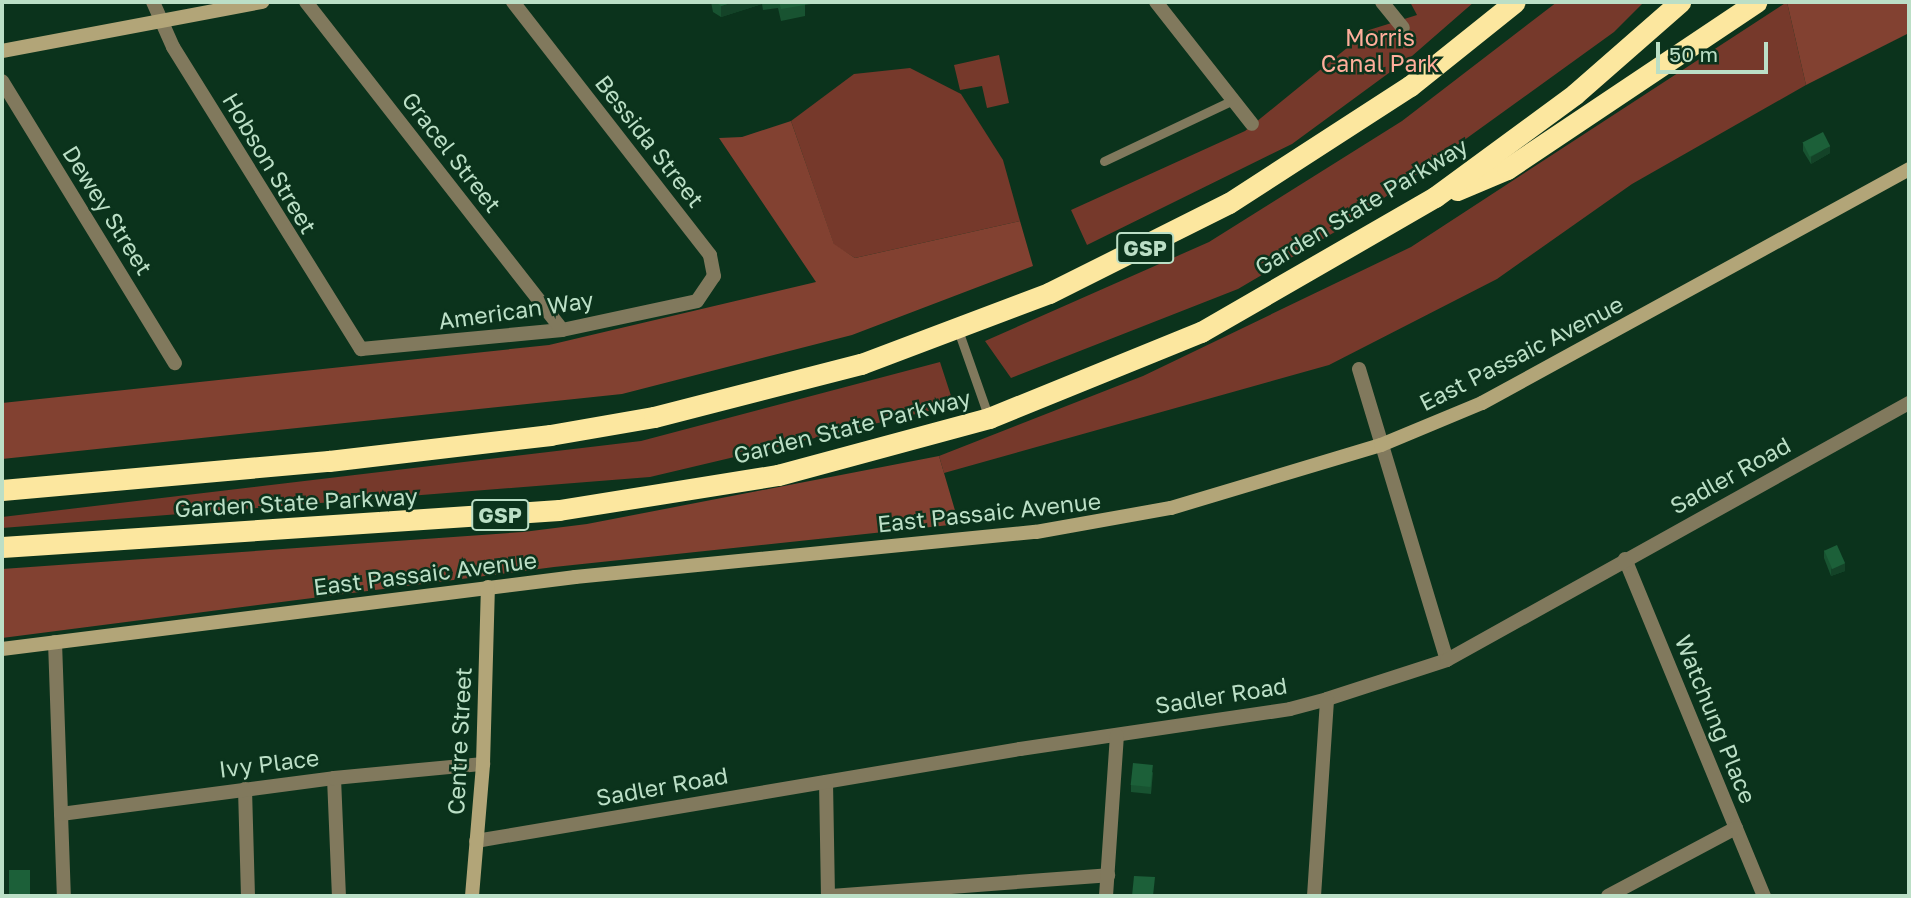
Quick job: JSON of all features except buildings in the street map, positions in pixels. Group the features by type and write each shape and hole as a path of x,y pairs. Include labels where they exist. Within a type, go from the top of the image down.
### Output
{"highway":[{"path":"1410,86 1496,2"},
{"name":"Garden State Parkway","path":"2,490 329,461 550,435 757,393 958,330 1135,253 1229,203 1410,86 1515,2"},
{"name":"Garden State Parkway","path":"2,547 559,510 778,475 989,418 1201,332 1435,197 1574,94 1680,2"},
{"path":"1435,197 1507,169 1756,2"}],"main road":[{"path":"2,51 262,2"},
{"name":"East Passaic Avenue","path":"2,649 488,587 1105,523 1235,490 1381,444 1492,398 1909,169"},
{"name":"Centre Street","path":"472,896 483,764 488,587"}],"street":[{"name":"Hobson Street","path":"153,2 173,47 355,345"},
{"name":"Gracel Street","path":"306,2 562,330"},
{"name":"Bessida Street","path":"513,2 710,256 711,286 698,301 683,306"},
{"path":"1156,2 1252,124"},
{"path":"1382,2 1403,28"},
{"name":"Dewey Street","path":"2,81 175,363"},
{"name":"American Way","path":"355,345 378,350 562,330 683,306"},
{"path":"1359,369 1447,660"},
{"name":"Sadler Road","path":"476,841 826,782 1290,709 1327,699 1447,660 1909,403"},
{"name":"Watchung Place","path":"1625,559 1764,896"},
{"path":"55,642 64,896"},
{"path":"1314,896 1327,699"},
{"path":"1106,896 1117,735"},
{"name":"Ivy Place","path":"61,814 334,778 483,764"},
{"path":"334,778 339,896"},
{"path":"826,782 829,896 1108,875"},
{"path":"245,789 248,896"},
{"path":"1608,896 1736,828"}],"lane":[{"path":"1104,161 1233,100"},
{"path":"958,330 989,418"}],"green space":[{"name":"Morris Canal Park","path":"1410,2 1474,2 1412,56 1292,144 1087,245 1071,210 1245,131 1369,30 1417,15"},
{"path":"1557,2 1644,2 1614,32 1345,226 1238,289 1011,378 985,341 1209,242 1402,121"},
{"path":"1787,2 1806,85 1632,184 1497,279 1329,365 944,473 939,456 1143,376 1411,247"},
{"path":"999,55 1009,103 987,108 982,86 960,90 954,65"},
{"path":"910,68 961,94 1003,160 1020,221 855,258 834,245 791,121 854,74"},
{"path":"940,362 954,405 650,477 2,528 2,517 641,441"}],"shaded area":[{"path":"1787,2 1909,2 1909,33 1806,85"},
{"path":"791,121 834,244 855,258 1020,221 1033,266 852,335 622,394 2,459 2,403 549,345 816,282 719,138 742,137"},
{"path":"939,456 959,524 554,567 2,638 2,569 523,532 587,524"}]}
